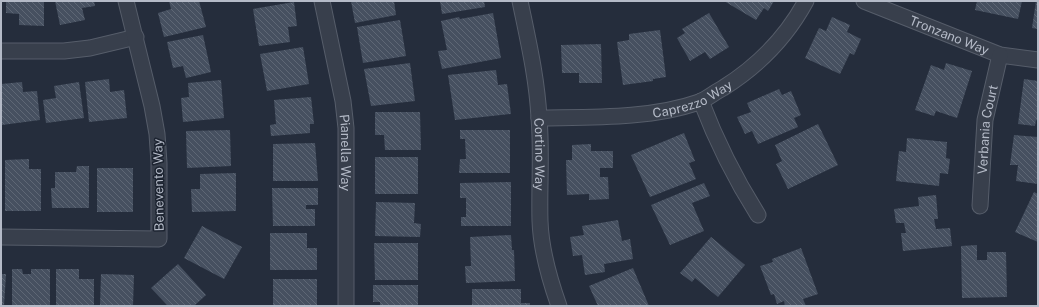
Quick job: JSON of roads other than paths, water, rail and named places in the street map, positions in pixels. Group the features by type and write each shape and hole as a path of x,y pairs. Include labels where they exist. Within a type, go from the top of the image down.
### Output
{"street":[{"name":"Benevento Way","path":"1,238 159,239 159,163 157,134 136,37 126,1"},
{"name":"Pianella Way","path":"322,1 343,101 346,128 346,306"},
{"name":"Cortino Way","path":"520,1 535,72 540,118 540,222 549,278 559,306"},
{"name":"Caprezzo Way","path":"540,118 649,112 678,108 701,101 754,66 788,30 806,1"},
{"name":"Tronzano Way","path":"864,1 1000,55 1038,60"},
{"path":"1,51 64,51 90,48 136,37"},
{"name":"Verbania Court","path":"980,206 985,120 1000,55"},
{"path":"701,101 718,145 737,182 758,215"}]}
